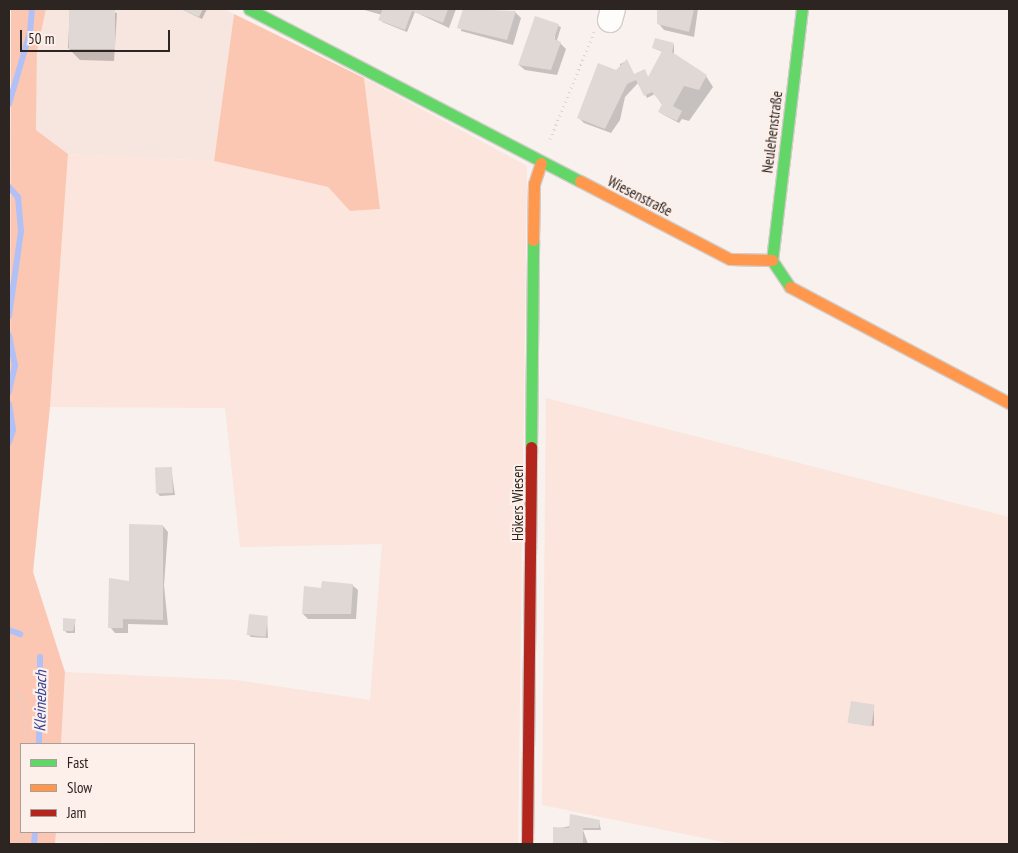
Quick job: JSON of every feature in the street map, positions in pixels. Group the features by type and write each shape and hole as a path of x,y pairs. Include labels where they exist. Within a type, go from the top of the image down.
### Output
{"street":[{"name":"Wiesenstraße","path":"249,9 541,163 730,259 772,260"},
{"name":"Neulehenstraße","path":"772,260 802,9"},
{"name":"Hökers Wiesen","path":"527,844 534,184 541,163"},
{"path":"772,260 781,279 797,293 1009,404"}],"path":[{"path":"541,163 592,34 612,14"},
{"path":"9,686 21,698 28,743"}],"shaded area":[{"path":"11,9 46,9 37,51 36,130 68,154 50,407 33,572 65,672 61,743 20,743 20,833 56,833 55,844 9,844"},
{"path":"46,9 224,9 234,14 214,161 68,154 36,130 37,51"},
{"path":"234,14 364,78 380,209 350,211 328,187 214,161"},
{"path":"364,78 527,166 518,844 55,842 56,833 195,833 195,743 61,743 65,672 235,680 370,700 382,544 240,547 225,408 50,407 68,154 214,161 328,187 350,211 380,209"},
{"path":"546,398 1009,517 1009,844 733,844 542,805"}],"building":[{"path":"69,9 115,9 115,49 69,49"},
{"path":"181,9 203,9 199,17"},
{"path":"383,9 448,9 443,23 412,11 405,30 378,20"},
{"path":"463,9 516,11 507,40 457,28"},
{"path":"657,9 694,9 689,32 657,24"},
{"path":"535,16 559,24 554,39 561,42 551,70 518,65"},
{"path":"655,38 674,43 672,52 707,75 699,90 684,86 673,106 682,111 677,121 658,112 662,104 652,92 644,96 636,80 627,84 605,129 577,118 598,63 616,70 627,59 634,74 645,69 648,77 662,51 652,48"},
{"path":"172,467 173,493 156,494 155,468"},
{"path":"129,524 163,525 163,620 123,619 123,628 108,628 109,578 129,581"},
{"path":"322,581 353,584 351,614 302,614 304,586 321,588"},
{"path":"249,614 268,616 266,637 247,635"},
{"path":"63,618 76,619 73,631 63,631"},
{"path":"851,701 875,705 871,726 848,723"},
{"path":"570,814 600,820 599,828 583,828 583,844 553,844 553,827 569,828"}],"waterway":[{"name":"Kleinebach","path":"9,104 30,32 32,9"},
{"name":"Kleinebach","path":"9,187 18,197 21,231 9,316"},
{"name":"Kleinebach","path":"9,335 15,365 9,392"},
{"name":"Kleinebach","path":"9,404 13,430 9,442"},
{"name":"Kleinebach","path":"9,630 20,634"},
{"name":"Kleinebach","path":"39,743 40,657"},
{"name":"Kleinebach","path":"34,844 35,833"}],"traffic: fast":[{"path":"249,9 580,181"},
{"path":"790,287 772,260 802,9"},
{"path":"531,447 533,240"}],"traffic: slow":[{"path":"533,240 534,184 541,163"},
{"path":"580,181 730,259 772,260"},
{"path":"790,287 1009,403"}],"traffic: jam":[{"path":"527,844 531,447"}]}
